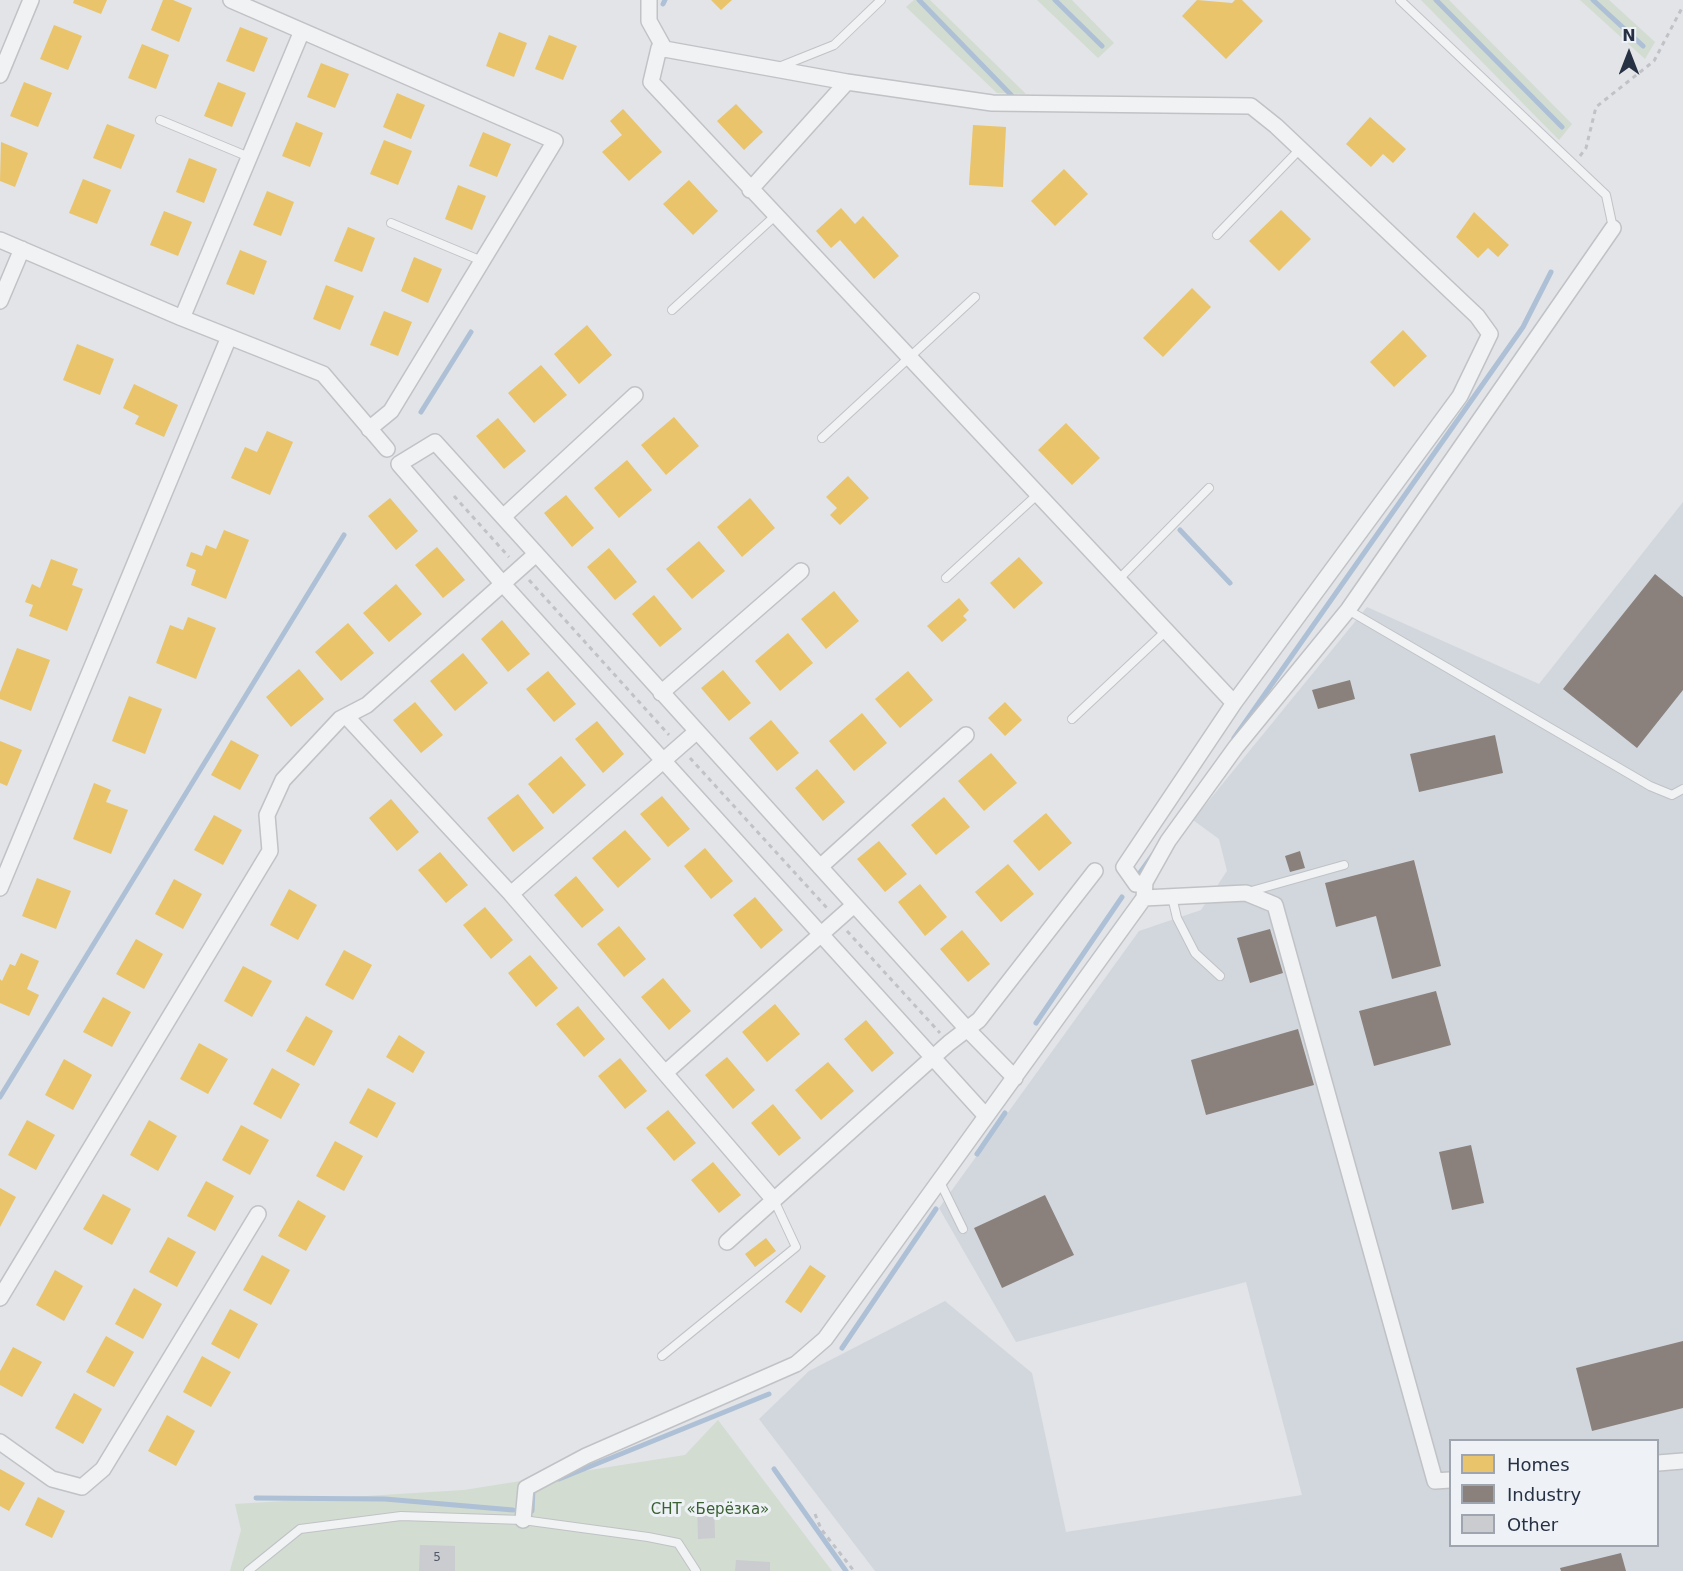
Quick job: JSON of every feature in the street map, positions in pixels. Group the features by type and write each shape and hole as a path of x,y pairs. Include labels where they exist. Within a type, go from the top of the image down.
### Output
{"street":[{"path":"0,75 3,58 31,0"},
{"path":"231,0 555,141 391,411 369,429"},
{"path":"649,0 649,21 664,48"},
{"path":"182,318 302,31"},
{"path":"1145,882 1136,884 1124,867 1234,703 1460,396 1490,334 1477,316 1300,148 1251,106 992,103 847,82 659,48 651,82 1234,703"},
{"path":"750,190 847,82"},
{"path":"523,1520 526,1488 586,1456 796,1364 825,1339 1144,898 1145,882 1168,841 1236,747 1348,610 1612,228"},
{"path":"0,240 182,318 323,374 387,449"},
{"path":"0,302 22,249"},
{"path":"0,888 229,337"},
{"path":"503,517 635,395"},
{"path":"985,1115 502,583 399,464 435,442 696,732 967,1029 1015,1078"},
{"path":"0,1298 270,851 267,815 283,780 346,716 367,705 536,554"},
{"path":"662,693 801,571"},
{"path":"346,716 511,894 774,1200"},
{"path":"511,894 696,732"},
{"path":"820,867 966,735"},
{"path":"727,1242 949,1043 979,1020 1095,871"},
{"path":"1144,898 1246,893 1275,904 1436,1481 1449,1480"},
{"path":"664,1073 854,905"},
{"path":"0,1442 52,1479 82,1487 103,1469 258,1214"},
{"path":"1659,1463 1683,1461"}],"lane":[{"path":"774,69 834,45 881,0"},
{"path":"1400,0 1606,195 1612,228"},
{"path":"160,120 249,157"},
{"path":"1217,234 1300,148"},
{"path":"672,310 775,216"},
{"path":"391,223 482,261"},
{"path":"822,438 975,297"},
{"path":"1118,580 1209,488"},
{"path":"946,578 1037,495"},
{"path":"1348,610 1650,786 1672,795 1683,789"},
{"path":"1072,719 1166,631"},
{"path":"1246,893 1344,865"},
{"path":"1172,897 1177,918 1195,953 1220,976"},
{"path":"939,1180 963,1229"},
{"path":"662,1356 796,1247 774,1200"},
{"path":"248,1571 300,1529 400,1516 523,1520 678,1543 696,1571"}],"path":[{"path":"1574,165 1586,148 1596,107 1654,61 1683,6"},
{"path":"438,509 472,482"},
{"path":"454,496 949,1043"},
{"path":"815,1514 821,1528 855,1571"}],"shaded area":[{"path":"1683,502 1683,1571 875,1571 759,1419 809,1371 945,1301 1032,1373 1066,1532 1302,1495 1246,1282 1016,1342 939,1208 1139,931 1201,910 1227,871 1219,839 1193,820 1367,607 1539,684"}],"green space":[{"path":"914,0 930,0 1026,94 997,93 906,7"},
{"path":"1037,0 1072,0 1114,43 1098,58"},
{"path":"1421,0 1449,0 1572,124 1559,140"},
{"path":"1580,0 1609,0 1655,42 1645,59"},
{"name":"СНТ «Берёзка»","path":"718,1420 832,1571 230,1571 241,1530 235,1504 464,1490 685,1455"}],"building: Homes":[{"path":"74,0 107,0 101,14 73,3"},
{"path":"163,0 173,0 192,8 179,42 151,30"},
{"path":"711,0 732,0 721,10"},
{"path":"1197,0 1232,3 1235,0 1242,0 1263,21 1226,59 1182,16"},
{"path":"54,25 82,36 68,70 40,59"},
{"path":"240,27 268,38 254,72 226,61"},
{"path":"499,32 527,43 514,77 486,66"},
{"path":"549,35 577,46 563,80 535,69"},
{"path":"142,44 169,55 156,89 128,78"},
{"path":"321,63 349,74 335,108 307,97"},
{"path":"24,82 52,93 38,127 10,116"},
{"path":"218,82 246,93 232,127 204,116"},
{"path":"397,93 425,105 411,139 383,127"},
{"path":"736,104 763,132 744,150 717,121"},
{"path":"623,109 662,152 629,181 602,152 622,135 610,121"},
{"path":"1370,117 1406,149 1393,163 1383,154 1371,167 1346,144"},
{"path":"296,122 323,133 310,167 282,156"},
{"path":"107,124 135,135 121,169 93,158"},
{"path":"973,125 1006,127 1003,187 969,185"},
{"path":"483,132 511,144 497,177 469,166"},
{"path":"384,140 412,151 398,185 370,174"},
{"path":"1,142 28,153 15,187 0,181"},
{"path":"189,158 217,169 204,203 176,192"},
{"path":"1064,169 1088,194 1055,226 1031,201"},
{"path":"83,179 111,190 97,224 69,213"},
{"path":"689,180 718,211 693,235 663,204"},
{"path":"458,185 486,196 472,230 445,219"},
{"path":"267,191 294,202 281,236 253,225"},
{"path":"841,208 855,224 863,216 899,256 874,279 840,240 831,248 816,231"},
{"path":"1281,210 1311,239 1279,271 1249,241"},
{"path":"164,211 192,222 178,256 150,245"},
{"path":"1474,212 1509,245 1498,257 1488,248 1478,258 1456,237"},
{"path":"348,227 375,238 362,272 334,261"},
{"path":"240,250 267,261 254,295 226,284"},
{"path":"414,257 442,269 428,303 401,291"},
{"path":"326,285 354,296 340,330 313,319"},
{"path":"1192,288 1211,307 1163,357 1143,338"},
{"path":"384,311 412,322 398,356 370,345"},
{"path":"587,325 612,355 579,384 554,354"},
{"path":"1403,330 1427,356 1394,387 1370,362"},
{"path":"77,344 114,359 100,395 63,380"},
{"path":"541,365 567,395 534,423 508,393"},
{"path":"134,384 178,405 164,437 135,424 139,416 123,408"},
{"path":"674,417 699,446 666,475 641,445"},
{"path":"498,418 526,451 504,469 476,436"},
{"path":"1066,423 1100,458 1072,485 1038,450"},
{"path":"267,431 293,442 270,495 231,478 245,447 257,452"},
{"path":"627,460 652,490 619,518 594,488"},
{"path":"848,476 869,498 840,525 830,515 837,508 826,497"},
{"path":"566,495 594,528 572,547 544,513"},
{"path":"390,498 418,531 396,550 368,516"},
{"path":"750,498 775,528 742,557 717,527"},
{"path":"224,530 249,540 226,599 191,585 196,570 186,566 191,552 202,556 206,545 216,549"},
{"path":"699,541 725,571 692,599 666,569"},
{"path":"437,547 465,580 443,598 415,565"},
{"path":"609,548 637,582 615,600 587,567"},
{"path":"1019,557 1043,583 1014,609 990,583"},
{"path":"51,559 78,569 72,585 83,589 67,631 29,616 33,605 25,602 32,584 40,588"},
{"path":"396,584 422,614 389,642 363,613"},
{"path":"834,591 859,621 826,649 801,619"},
{"path":"654,595 682,629 660,647 632,614"},
{"path":"959,598 969,610 963,616 967,620 942,642 927,626"},
{"path":"188,617 216,628 196,679 156,663 170,625 183,630"},
{"path":"502,620 530,654 508,672 481,639"},
{"path":"348,623 374,653 341,681 315,652"},
{"path":"788,633 813,663 780,691 755,661"},
{"path":"17,648 50,660 31,711 0,699 0,692"},
{"path":"463,653 488,683 455,711 430,681"},
{"path":"299,669 324,699 291,727 266,697"},
{"path":"723,670 751,703 729,721 701,688"},
{"path":"548,671 576,704 554,722 526,689"},
{"path":"908,671 933,700 900,728 875,699"},
{"path":"129,696 162,709 145,754 112,741"},
{"path":"415,702 443,735 421,753 393,720"},
{"path":"1005,702 1022,720 1005,736 988,718"},
{"path":"862,713 887,743 854,771 829,741"},
{"path":"771,720 799,753 777,771 749,738"},
{"path":"597,721 624,754 603,773 575,739"},
{"path":"231,740 259,755 240,790 211,775"},
{"path":"0,741 22,750 7,786 0,783"},
{"path":"991,753 1017,783 984,811 958,781"},
{"path":"561,756 586,785 553,814 528,784"},
{"path":"817,769 845,802 823,821 795,788"},
{"path":"94,783 111,790 106,802 128,810 111,854 73,839"},
{"path":"518,794 544,828 513,852 487,818"},
{"path":"662,796 690,829 668,847 640,814"},
{"path":"944,797 970,827 936,855 911,825"},
{"path":"391,799 419,832 397,851 369,818"},
{"path":"1046,813 1072,843 1039,871 1013,841"},
{"path":"214,815 242,830 223,865 194,850"},
{"path":"625,830 651,859 618,888 592,858"},
{"path":"879,841 907,874 885,892 857,859"},
{"path":"705,848 733,881 711,899 684,866"},
{"path":"440,852 468,885 446,903 418,870"},
{"path":"1008,864 1034,894 1001,922 975,892"},
{"path":"576,876 604,910 582,928 554,895"},
{"path":"37,878 71,891 56,929 22,916"},
{"path":"174,879 202,894 183,929 155,914"},
{"path":"920,884 947,917 925,936 898,902"},
{"path":"289,889 317,905 298,940 270,925"},
{"path":"755,897 783,930 761,949 733,915"},
{"path":"485,907 513,940 491,959 463,925"},
{"path":"619,926 646,959 624,977 597,944"},
{"path":"962,930 990,964 968,982 940,949"},
{"path":"136,939 163,954 144,989 116,974"},
{"path":"344,950 372,965 353,1000 325,985"},
{"path":"21,953 39,961 27,989 39,995 29,1016 0,1003 0,979 2,981 10,964 15,966"},
{"path":"530,955 558,988 536,1007 508,973"},
{"path":"243,966 272,981 252,1017 224,1001"},
{"path":"663,978 691,1011 669,1030 641,997"},
{"path":"103,997 131,1012 112,1047 83,1032"},
{"path":"775,1004 800,1034 767,1062 742,1032"},
{"path":"578,1006 605,1039 584,1057 556,1024"},
{"path":"306,1016 333,1031 314,1066 286,1051"},
{"path":"866,1020 894,1053 872,1072 844,1039"},
{"path":"399,1035 425,1052 413,1073 386,1057"},
{"path":"199,1043 228,1059 208,1094 180,1079"},
{"path":"727,1057 755,1090 733,1109 705,1075"},
{"path":"620,1058 647,1091 625,1109 598,1076"},
{"path":"64,1059 92,1075 73,1110 45,1095"},
{"path":"828,1062 854,1091 821,1120 795,1090"},
{"path":"272,1068 300,1084 281,1119 253,1104"},
{"path":"368,1088 396,1103 377,1138 349,1123"},
{"path":"773,1104 801,1138 779,1156 751,1123"},
{"path":"668,1110 696,1143 674,1161 646,1128"},
{"path":"27,1120 55,1135 36,1170 8,1155"},
{"path":"149,1120 177,1136 158,1171 130,1155"},
{"path":"241,1125 269,1140 250,1175 222,1160"},
{"path":"335,1141 363,1156 344,1191 316,1176"},
{"path":"713,1162 741,1195 719,1213 691,1180"},
{"path":"206,1181 234,1196 215,1231 187,1216"},
{"path":"0,1188 16,1197 0,1227"},
{"path":"103,1194 131,1209 112,1245 83,1229"},
{"path":"298,1200 326,1216 306,1251 278,1236"},
{"path":"168,1237 196,1252 177,1287 149,1272"},
{"path":"766,1238 776,1251 755,1267 745,1254"},
{"path":"262,1255 290,1270 271,1305 243,1290"},
{"path":"810,1265 826,1276 801,1313 785,1302"},
{"path":"55,1270 83,1286 64,1321 36,1305"},
{"path":"134,1288 162,1304 143,1339 115,1324"},
{"path":"230,1309 258,1324 239,1359 211,1344"},
{"path":"106,1336 134,1352 114,1387 86,1372"},
{"path":"13,1347 42,1362 22,1397 0,1385 0,1371"},
{"path":"202,1356 231,1372 211,1407 183,1392"},
{"path":"74,1393 102,1409 83,1444 55,1428"},
{"path":"167,1415 195,1431 176,1466 148,1451"},
{"path":"0,1469 25,1483 9,1511 0,1506"},
{"path":"38,1497 65,1511 52,1538 25,1525"}],"building: Industry":[{"path":"1655,574 1683,597 1683,690 1637,748 1563,689"},
{"path":"1350,680 1355,699 1318,709 1312,690"},
{"path":"1495,735 1503,773 1419,792 1410,754"},
{"path":"1300,851 1305,868 1290,872 1285,856"},
{"path":"1414,860 1441,966 1392,979 1376,916 1336,927 1325,883"},
{"path":"1270,929 1283,973 1250,983 1237,938"},
{"path":"1436,991 1451,1045 1374,1066 1359,1011"},
{"path":"1298,1029 1314,1085 1206,1115 1191,1060"},
{"path":"1471,1145 1484,1203 1452,1210 1439,1152"},
{"path":"1045,1195 1074,1255 1002,1288 974,1228"},
{"path":"1683,1341 1683,1408 1592,1431 1576,1368"},
{"path":"1621,1553 1626,1571 1561,1571 1560,1568"}],"building: Other":[{"path":"697,1501 714,1501 715,1538 698,1539"},
{"path":"420,1545 455,1546 455,1571 419,1571"},
{"path":"736,1560 770,1562 770,1571 735,1571"}],"waterway":[{"path":"663,4 665,0"},
{"path":"919,0 1016,100"},
{"path":"1055,0 1102,46"},
{"path":"1436,0 1562,127"},
{"path":"1593,0 1643,46"},
{"path":"1234,738 1523,327 1551,272"},
{"path":"421,412 471,332"},
{"path":"1180,530 1230,583"},
{"path":"0,1097 344,535"},
{"path":"1139,874 1152,856"},
{"path":"1036,1023 1122,897"},
{"path":"977,1154 1005,1113"},
{"path":"842,1348 936,1209"},
{"path":"559,1479 769,1394"},
{"path":"774,1469 846,1571"},
{"path":"532,1511 533,1489"},
{"path":"256,1498 385,1499 513,1510"}]}
